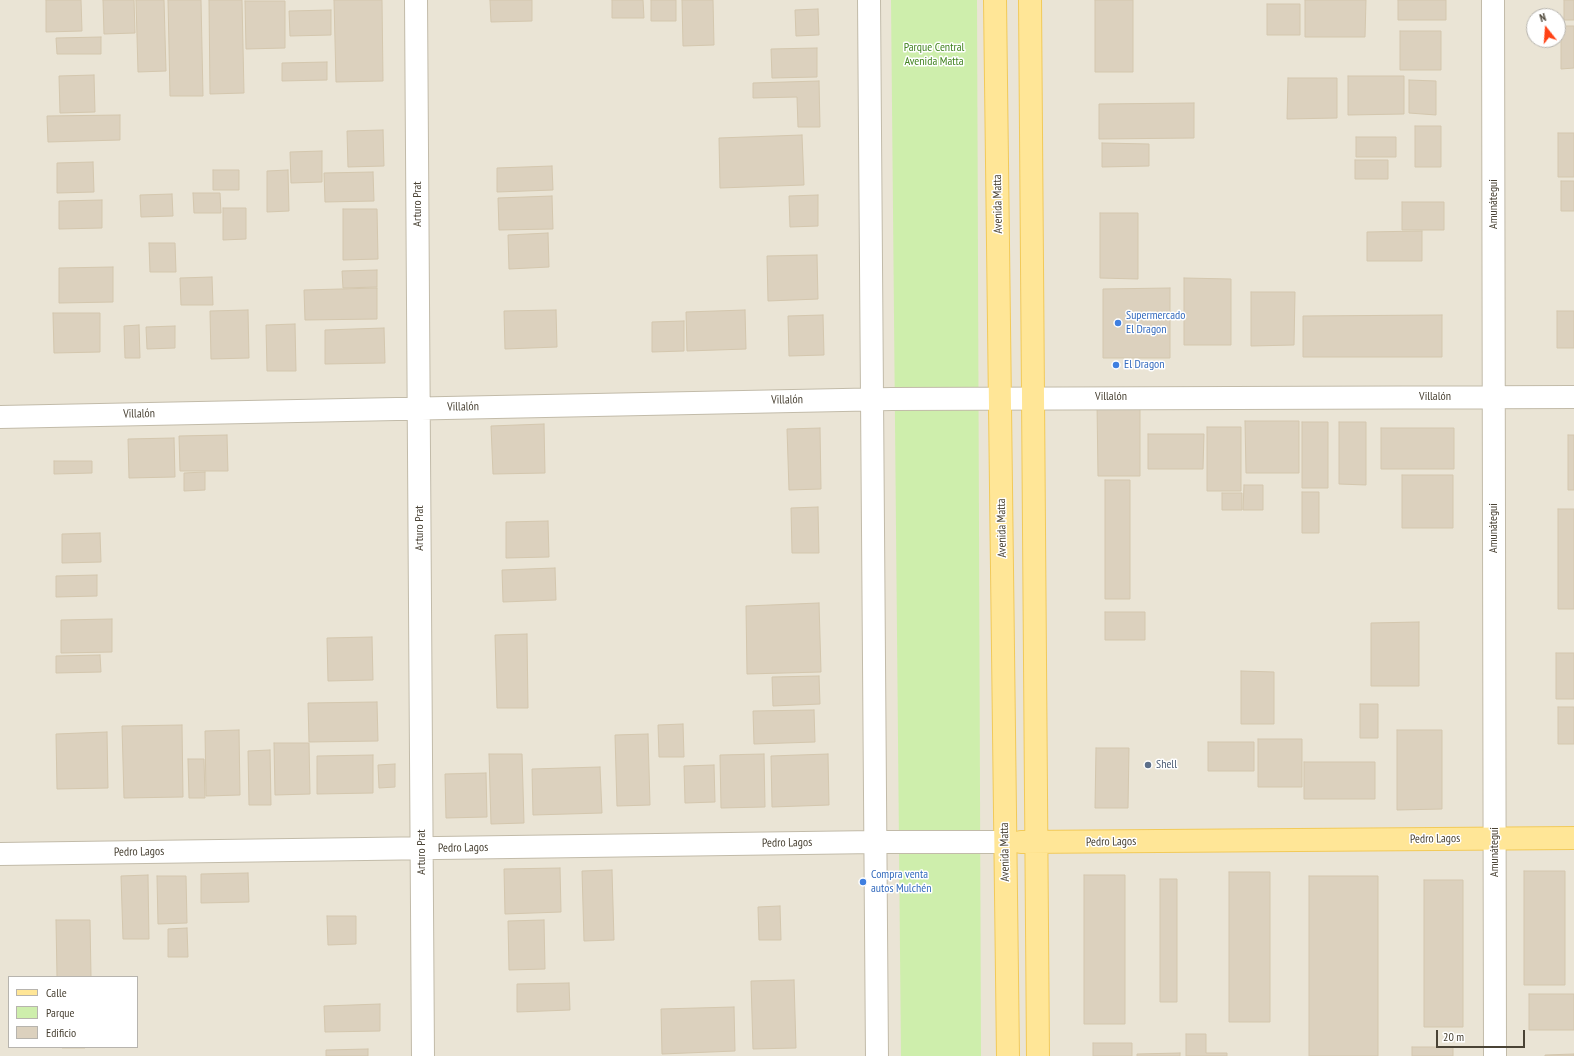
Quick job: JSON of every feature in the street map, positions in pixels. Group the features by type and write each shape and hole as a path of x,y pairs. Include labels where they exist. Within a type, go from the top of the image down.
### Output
{"main road":[{"name":"Avenida Matta","path":"996,0 1008,1056"},
{"path":"1030,0 1038,1056"},
{"name":"Pedro Lagos","path":"1005,842 1574,838"}],"street":[{"name":"Arturo Prat","path":"416,0 423,1056"},
{"path":"868,0 877,1056"},
{"name":"Amunátegui","path":"1493,0 1495,1056"},
{"name":"Villalón","path":"0,417 419,407 872,399 1033,397 1574,397"},
{"name":"Pedro Lagos","path":"0,854 876,842 1005,842"}],"shaded area":[{"path":"0,0 1574,0 1574,1056 0,1056"}],"green space":[{"name":"Parque Central Avenida Matta","path":"891,0 977,0 981,1056 901,1056"}],"building":[{"path":"46,0 81,0 82,31 46,32"},
{"path":"103,0 134,0 135,33 104,34"},
{"path":"136,0 164,0 166,71 138,72"},
{"path":"168,0 201,0 203,96 170,96"},
{"path":"209,0 242,0 244,93 210,94"},
{"path":"334,0 382,0 383,81 336,82"},
{"path":"490,0 532,0 532,21 491,22"},
{"path":"612,0 643,0 644,18 612,18"},
{"path":"651,0 676,0 676,21 651,21"},
{"path":"682,0 713,0 714,45 683,46"},
{"path":"1095,0 1133,0 1133,72 1095,72"},
{"path":"1305,0 1366,0 1365,37 1305,37"},
{"path":"1398,0 1446,0 1446,20 1398,20"},
{"path":"1564,0 1574,0 1574,20 1566,20 1566,8 1564,8"},
{"path":"245,1 285,1 285,48 246,49"},
{"path":"1267,4 1300,4 1300,35 1267,35"},
{"path":"818,9 819,35 796,36 795,10"},
{"path":"331,10 331,35 290,36 289,11"},
{"path":"1566,26 1574,26 1574,68 1561,69 1561,48 1566,48"},
{"path":"1400,31 1441,31 1441,70 1400,70"},
{"path":"101,37 101,54 57,54 56,38"},
{"path":"817,48 817,77 772,78 771,49"},
{"path":"327,62 327,80 282,81 282,63"},
{"path":"94,75 95,112 60,113 59,76"},
{"path":"1348,76 1404,76 1404,114 1348,115"},
{"path":"1288,78 1337,78 1337,118 1287,119"},
{"path":"1409,80 1436,81 1436,115 1409,113"},
{"path":"819,81 820,127 798,127 797,97 753,98 753,83"},
{"path":"1194,103 1194,138 1099,139 1099,104"},
{"path":"120,115 120,140 48,142 47,116"},
{"path":"1415,126 1441,126 1441,167 1415,167"},
{"path":"383,130 384,166 348,167 347,131"},
{"path":"1558,133 1574,133 1574,177 1558,177"},
{"path":"802,135 804,185 720,188 719,138"},
{"path":"1356,137 1396,137 1396,157 1356,157"},
{"path":"1102,143 1149,144 1149,166 1102,167"},
{"path":"322,151 322,182 291,183 290,152"},
{"path":"1355,160 1388,160 1388,179 1355,179"},
{"path":"93,162 94,192 57,193 57,163"},
{"path":"552,166 553,190 497,192 497,168"},
{"path":"213,170 239,170 239,190 213,190"},
{"path":"288,170 289,211 267,212 267,171"},
{"path":"373,172 374,201 325,202 324,173"},
{"path":"1561,181 1574,181 1574,211 1561,211"},
{"path":"193,193 220,193 221,213 194,213"},
{"path":"172,194 173,216 141,217 140,195"},
{"path":"818,195 818,226 790,227 789,196"},
{"path":"552,196 553,229 499,230 498,198"},
{"path":"102,200 102,228 59,229 59,201"},
{"path":"1402,202 1444,202 1444,230 1402,230"},
{"path":"223,208 246,208 246,239 223,240"},
{"path":"343,209 377,209 378,259 343,260"},
{"path":"1100,213 1138,213 1138,279 1100,278"},
{"path":"1422,231 1422,261 1367,261 1367,232"},
{"path":"548,233 549,267 509,269 508,235"},
{"path":"149,243 175,243 176,272 150,272"},
{"path":"817,255 818,299 768,301 767,256"},
{"path":"113,267 113,302 59,303 59,268"},
{"path":"377,270 377,287 343,288 342,271"},
{"path":"212,277 213,305 181,305 180,278"},
{"path":"1184,278 1231,279 1231,345 1184,345"},
{"path":"377,288 377,319 305,320 304,290"},
{"path":"1170,288 1170,358 1103,358 1103,289"},
{"path":"1251,292 1295,292 1294,345 1251,346"},
{"path":"248,310 249,358 211,359 210,311"},
{"path":"556,310 557,347 505,349 504,311"},
{"path":"745,310 746,349 687,351 686,312"},
{"path":"1557,311 1574,311 1574,348 1557,348"},
{"path":"53,313 100,313 100,352 54,353"},
{"path":"823,315 824,355 789,356 788,316"},
{"path":"1442,315 1442,357 1303,357 1303,316"},
{"path":"684,321 684,351 652,352 652,322"},
{"path":"295,324 296,371 267,371 266,325"},
{"path":"139,325 140,358 125,358 124,326"},
{"path":"175,326 175,348 147,349 146,327"},
{"path":"384,328 385,363 325,364 325,330"},
{"path":"1097,402 1140,402 1140,476 1098,476"},
{"path":"1245,421 1299,421 1299,473 1246,473"},
{"path":"1302,422 1328,422 1328,488 1302,488"},
{"path":"1339,422 1366,422 1366,485 1339,484"},
{"path":"544,424 545,473 493,474 491,426"},
{"path":"1207,427 1241,427 1241,491 1207,491"},
{"path":"820,428 821,489 789,490 787,429"},
{"path":"1381,428 1454,428 1454,469 1381,469"},
{"path":"1148,434 1204,434 1203,469 1148,469"},
{"path":"227,435 228,471 180,471 179,436"},
{"path":"1568,435 1574,435 1574,490 1568,490"},
{"path":"174,438 175,477 129,478 128,439"},
{"path":"54,461 92,461 92,473 54,474"},
{"path":"205,472 205,490 184,491 184,473"},
{"path":"1402,475 1453,475 1453,528 1402,528"},
{"path":"1105,480 1130,480 1130,599 1105,599"},
{"path":"1244,485 1263,485 1263,510 1243,510"},
{"path":"1302,492 1319,492 1319,533 1302,533"},
{"path":"1222,493 1242,493 1242,510 1222,510"},
{"path":"818,507 819,553 792,553 791,508"},
{"path":"1558,509 1574,509 1574,609 1558,609"},
{"path":"548,521 549,557 506,558 506,522"},
{"path":"100,533 101,562 62,563 62,534"},
{"path":"555,568 556,600 503,602 502,570"},
{"path":"97,575 97,596 56,597 56,576"},
{"path":"819,603 821,672 747,674 746,606"},
{"path":"1105,612 1145,612 1145,640 1105,640"},
{"path":"112,619 112,652 61,653 61,620"},
{"path":"1419,622 1419,686 1371,686 1371,623"},
{"path":"527,634 528,708 497,708 495,635"},
{"path":"372,637 373,680 328,681 327,638"},
{"path":"1556,653 1574,653 1574,699 1556,699"},
{"path":"100,655 101,672 56,673 56,656"},
{"path":"1241,671 1274,672 1274,724 1241,724"},
{"path":"819,676 820,704 773,706 772,677"},
{"path":"377,702 378,741 309,742 308,703"},
{"path":"1360,704 1378,704 1378,738 1360,738"},
{"path":"1558,707 1574,707 1574,744 1558,744"},
{"path":"814,710 815,742 754,744 753,711"},
{"path":"683,724 684,757 659,757 658,725"},
{"path":"182,725 183,797 124,798 122,726"},
{"path":"239,730 240,795 206,796 205,731"},
{"path":"1397,730 1442,730 1442,809 1397,810"},
{"path":"107,732 108,788 57,789 56,734"},
{"path":"648,734 650,805 617,806 615,735"},
{"path":"1258,739 1302,739 1302,787 1258,787"},
{"path":"1208,742 1254,742 1254,771 1208,771"},
{"path":"274,743 309,743 310,794 275,795"},
{"path":"1096,748 1129,748 1128,808 1095,808"},
{"path":"270,750 271,805 249,805 248,751"},
{"path":"489,754 522,754 524,823 491,824"},
{"path":"764,754 765,807 721,808 720,755"},
{"path":"828,754 829,805 772,807 771,756"},
{"path":"373,755 373,793 317,794 317,756"},
{"path":"188,759 204,759 205,798 189,798"},
{"path":"1304,762 1375,762 1375,799 1304,799"},
{"path":"395,764 395,787 379,788 378,765"},
{"path":"714,765 715,802 685,803 684,766"},
{"path":"600,767 602,813 533,815 532,769"},
{"path":"486,773 487,817 446,818 445,774"},
{"path":"560,868 561,912 505,914 504,869"},
{"path":"612,870 614,940 584,941 582,871"},
{"path":"1524,871 1565,871 1565,985 1524,985"},
{"path":"1229,872 1270,872 1270,1022 1229,1022"},
{"path":"248,873 249,902 201,903 201,874"},
{"path":"148,875 149,939 123,939 121,876"},
{"path":"1084,875 1125,875 1125,1024 1084,1024"},
{"path":"157,876 186,876 187,923 158,924"},
{"path":"1309,876 1378,876 1378,1056 1309,1056"},
{"path":"1160,879 1177,879 1177,1002 1160,1002"},
{"path":"1424,880 1463,880 1463,1027 1424,1027"},
{"path":"780,906 781,940 759,940 758,907"},
{"path":"327,916 356,916 356,944 328,945"},
{"path":"56,920 90,920 91,976 57,976"},
{"path":"544,920 545,969 509,970 508,921"},
{"path":"187,928 188,957 168,957 168,929"},
{"path":"794,980 796,1048 753,1049 751,981"},
{"path":"569,983 570,1010 517,1012 517,984"},
{"path":"1529,994 1574,994 1574,1030 1529,1030"},
{"path":"380,1004 380,1031 325,1032 324,1006"},
{"path":"734,1007 735,1051 662,1054 661,1009"},
{"path":"1186,1034 1206,1034 1206,1053 1227,1053 1227,1056 1186,1056"},
{"path":"1093,1043 1132,1043 1132,1056 1093,1056"},
{"path":"1412,1047 1453,1047 1453,1056 1412,1056"},
{"path":"368,1049 368,1056 326,1056 326,1050"},
{"path":"1180,1053 1180,1056 1137,1056 1137,1054"},
{"path":"1574,1054 1574,1056 1545,1056 1545,1055"}],"place":[{"name":"Supermercado El Dragon","path":"1118,323"},
{"name":"El Dragon","path":"1116,365"},
{"name":"Shell","path":"1148,765"},
{"name":"Compra venta autos Mulchén","path":"863,882"}]}
